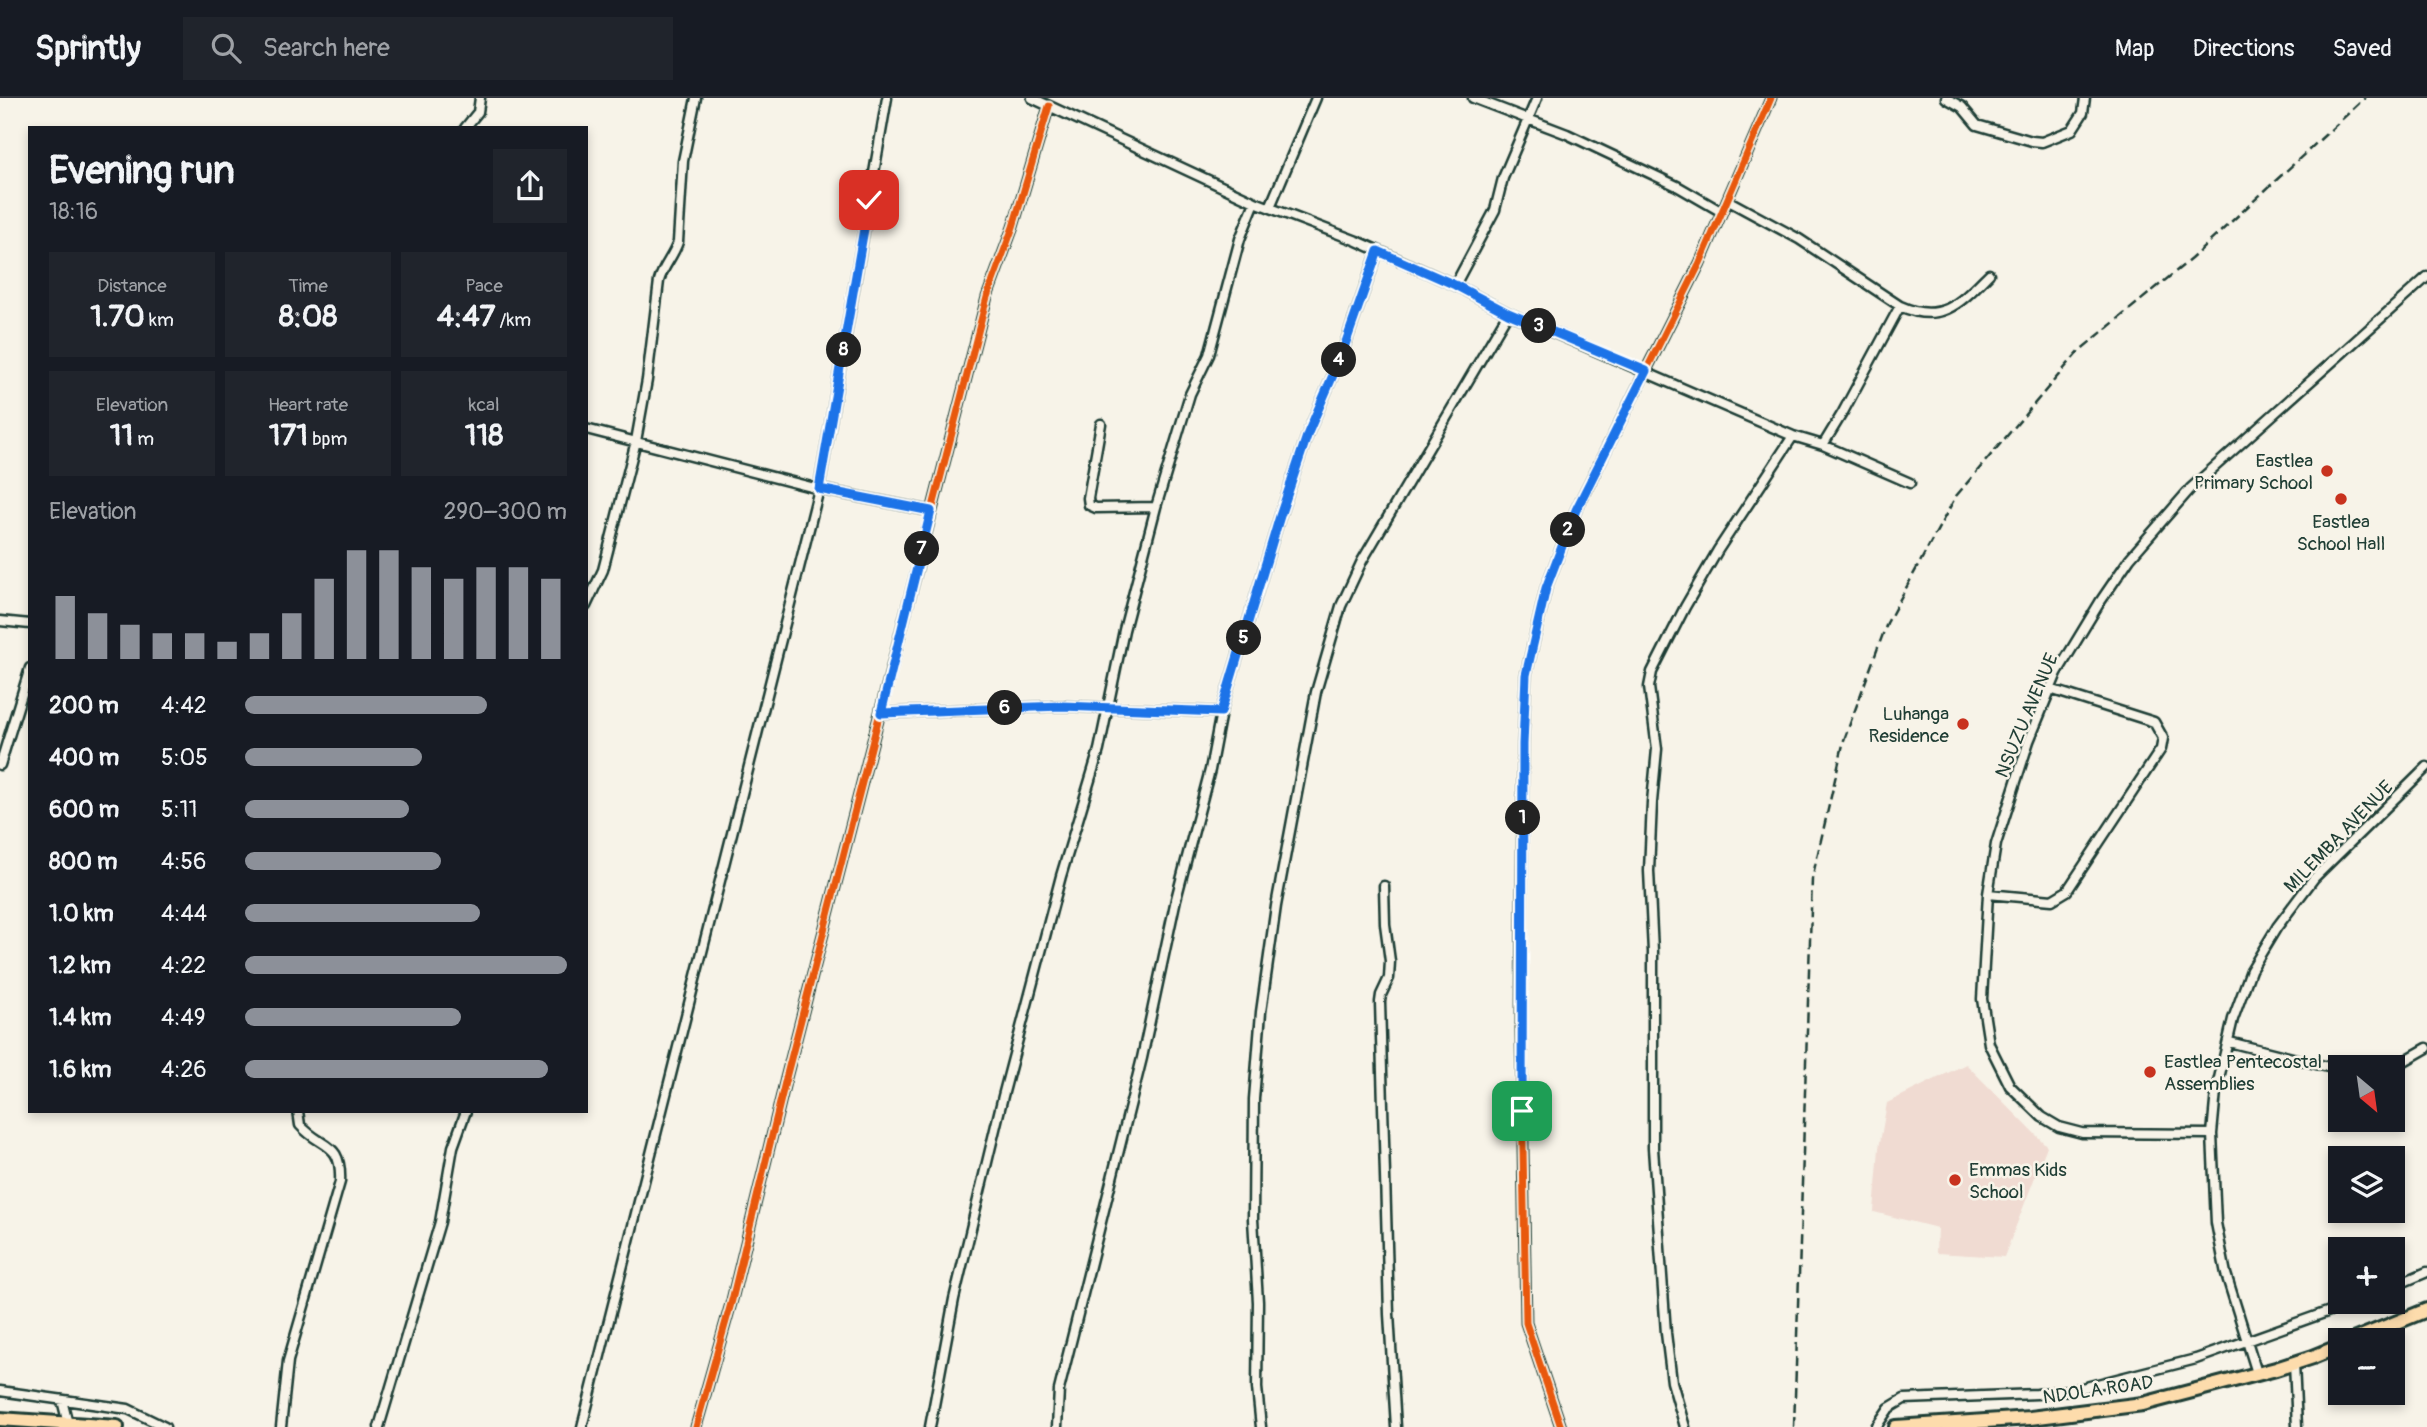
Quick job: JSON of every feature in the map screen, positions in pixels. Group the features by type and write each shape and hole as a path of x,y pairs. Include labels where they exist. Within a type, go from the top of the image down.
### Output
{"main road":[{"path":"2383,1328 2427,1310"},
{"name":"NDOLA ROAD","path":"1896,1427 2030,1422 2143,1404 2294,1363 2328,1350"},
{"path":"0,1419 117,1427"}],"street":[{"path":"467,126 478,112 480,98"},
{"path":"588,602 603,570 636,441 647,380 659,281 662,268 678,242 683,161 696,98"},
{"path":"582,1427 819,489 887,98"},
{"path":"1032,98 1255,202 1455,285 1508,313 1793,436 1823,445 1910,483"},
{"path":"1270,207 1316,98"},
{"path":"1473,98 1567,134 1633,164 1721,212"},
{"path":"1455,285 1495,209 1503,178 1537,98"},
{"path":"1561,1427 1526,1323 1521,1031 1526,675 1546,588 1576,510 1700,263 1772,98"},
{"path":"1945,98 1962,107 1977,125 2042,142 2072,130 2083,113 2085,98"},
{"path":"696,1427 732,1300 786,1078 987,297 1013,227 1049,106"},
{"path":"1727,200 1799,239 1900,306 1916,313 1942,312 1960,303 1989,274"},
{"path":"930,1427 954,1299 1003,1096 1061,876 1099,750 1124,630 1156,507 1189,394 1209,355 1240,239 1255,202"},
{"path":"1057,1427 1059,1390 1142,1058 1176,899 1210,770 1221,712 1308,433 1340,359 1378,251"},
{"name":"NSUZU AVENUE","path":"2212,1135 2081,1133 2059,1127 2042,1117 2010,1086 1989,1044 1982,999 1988,894 1996,844 2011,790 2050,689 2099,602 2160,522 2191,488 2427,277"},
{"path":"1823,445 1900,306"},
{"path":"1261,1427 1257,1388 1258,1302 1253,1219 1254,1099 1261,1013 1276,906 1316,692 1341,606 1362,561 1508,313"},
{"path":"1101,424 1089,505 1096,508 1156,507"},
{"path":"588,429 819,489 931,511"},
{"path":"1685,1427 1672,1382 1666,1333 1653,1148 1653,952 1649,872 1657,749 1649,687 1652,672 1666,642 1711,561 1793,436"},
{"path":"0,621 28,624"},
{"path":"0,765 28,674"},
{"path":"1988,894 2052,900 2067,891 2161,749 2163,738 2154,722 2050,689"},
{"path":"881,713 1062,706 1221,712"},
{"name":"MILEMBA AVENUE","path":"2258,1373 2226,1274 2216,1223 2212,1135 2217,1091 2233,1019 2251,970 2277,926 2314,878 2427,766"},
{"path":"1384,886 1390,970 1380,1002 1396,1427"},
{"path":"2229,1042 2328,1067"},
{"path":"2405,1061 2427,1048"},
{"path":"281,1427 288,1362 340,1182 341,1167 334,1150 300,1125 298,1113"},
{"path":"379,1427 440,1222 453,1147 465,1113"},
{"path":"2405,1281 2427,1272"},
{"path":"1876,1427 1889,1408 1904,1399 2037,1394 2078,1389 2196,1359 2328,1312"},
{"path":"2294,1363 2297,1427"},
{"path":"0,1391 128,1409 166,1427"},
{"path":"62,1400 68,1424"}],"shaded area":[{"name":"Emmas Kids School","path":"1966,1064 2047,1146 2004,1257 1936,1253 1937,1228 1874,1212 1879,1148 1887,1103"}],"railway":[{"path":"1794,1427 1812,879 1844,740 1887,623 1956,496 2079,351 2191,259 2365,98"}],"cycle path":[{"path":"1561,1427 1526,1323 1521,1031 1526,675 1546,588 1576,510 1700,263 1771,98"},
{"path":"696,1427 732,1300 786,1078 987,297 1013,227 1049,106"}],"place":[{"name":"Eastlea Primary School","path":"2327,471"},
{"name":"Eastlea School Hall","path":"2341,499"},
{"name":"Luhanga Residence","path":"1963,724"},
{"name":"Eastlea Pentecostal Assemblies","path":"2150,1072"},
{"name":"Emmas Kids School","path":"1955,1180"}],"route":[{"path":"869,200 819,489 931,511 881,713 1062,706 1221,712 1308,433 1340,359 1378,251 1455,285 1508,313 1646,371 1576,510 1546,588 1526,675 1523,744 1522,1111"}]}
